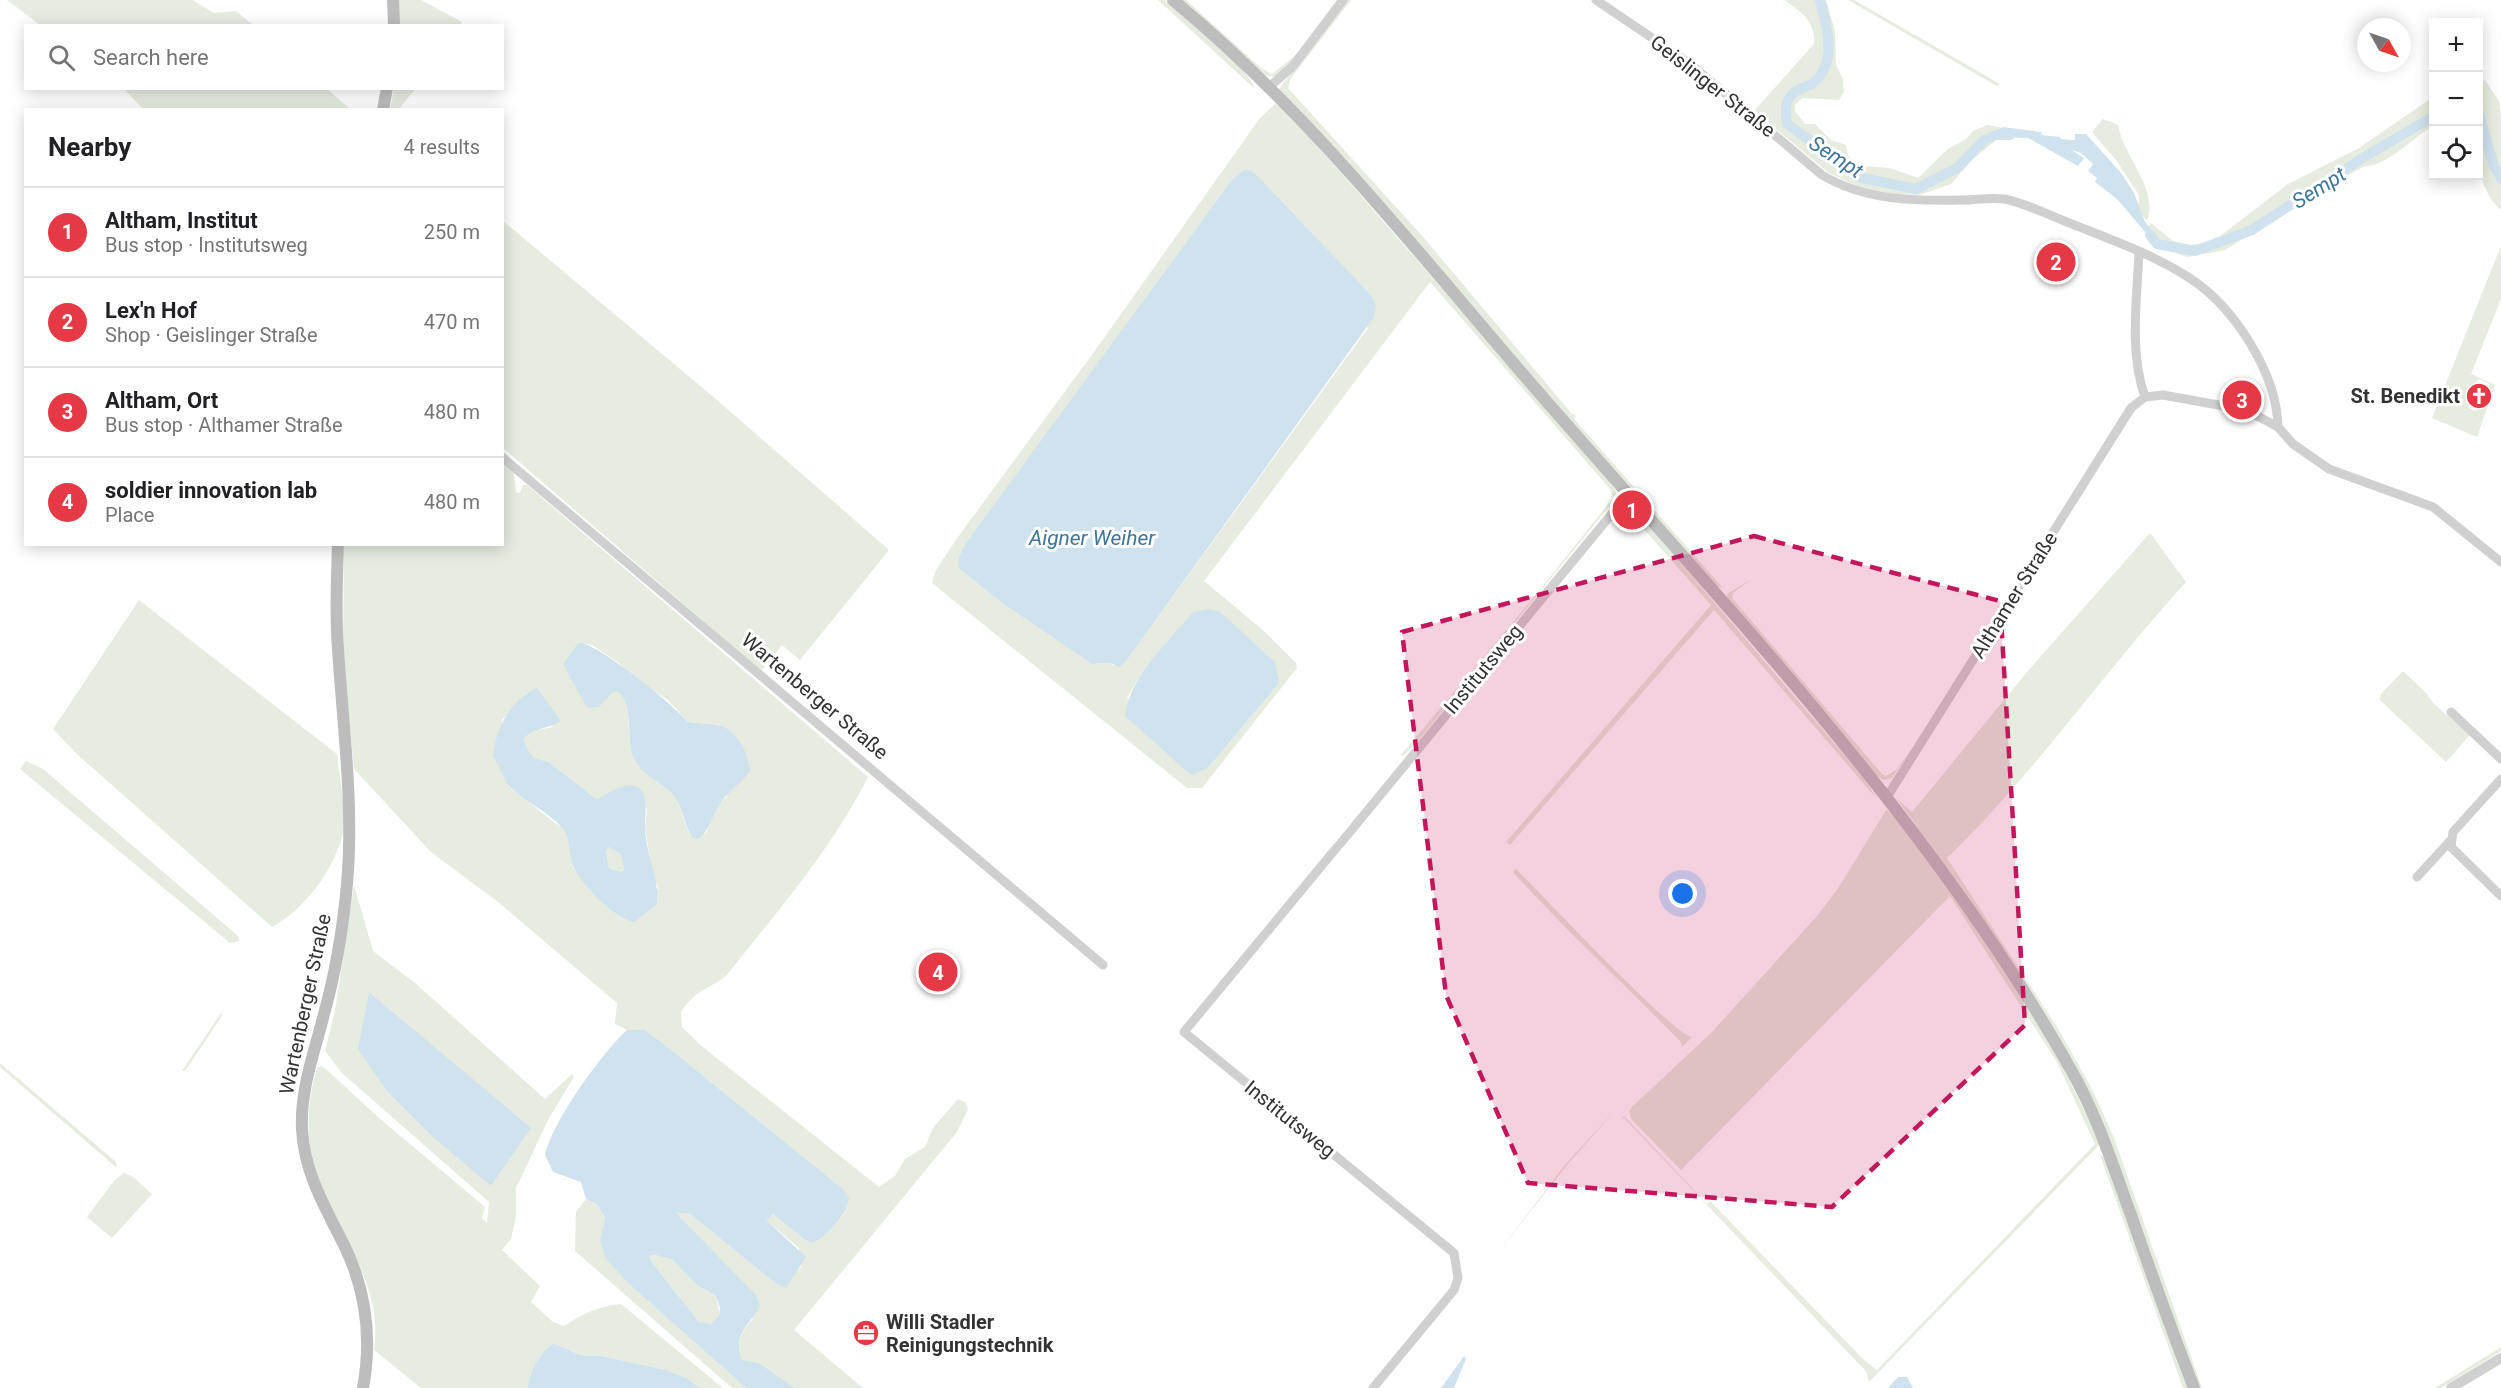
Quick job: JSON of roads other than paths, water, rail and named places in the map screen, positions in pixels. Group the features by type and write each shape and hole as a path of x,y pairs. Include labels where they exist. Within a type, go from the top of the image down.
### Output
{"main road":[{"path":"393,0 394,24"},
{"path":"1173,0 1269,87 1310,129 1628,494 1887,797 1960,895 2073,1073 2105,1143 2194,1388"},
{"path":"383,108 387,90"},
{"name":"Wartenberger Straße","path":"338,546 337,646 346,772 347,881 334,974 307,1079 302,1126 303,1144 313,1180 353,1264 364,1300 368,1336 363,1388"}],"street":[{"path":"1269,87 1293,66 1343,0"},
{"name":"Geislinger Straße","path":"1596,0 1689,63 1822,175 1841,186 1886,198 1912,201 2004,199 2139,252 2193,281 2243,333 2263,367 2276,408 2278,427"},
{"path":"2139,252 2136,318 2139,381 2145,397 2163,395 2229,405 2246,410 2278,427 2293,444 2329,469 2433,507 2501,562"},
{"name":"Althamer Straße","path":"1887,797 2131,408 2145,397"},
{"name":"Wartenberger Straße","path":"504,459 1103,965"},
{"name":"Institutsweg","path":"1373,1388 1454,1290 1458,1269 1454,1253 1184,1032 1628,494"},
{"path":"2451,712 2501,759"},
{"path":"2501,778 2453,832 2451,840 2451,847 2501,896"},
{"path":"2417,877 2451,840"},
{"path":"2451,1388 2501,1358"}],"water":[{"path":"2003,127 2041,132 2042,135 2060,137 2061,140 2075,140 2075,134 2086,134 2121,173 2134,193 2144,220 2160,241 2158,247 2117,199 2095,182 2097,178 2088,171 2093,164 2080,152 2085,152 2085,148 2077,142 2062,144 2084,158 2078,166 2028,138 1997,137 1997,130"},
{"name":"Aigner Weiher","path":"1244,170 1252,171 1371,295 1376,306 1374,317 1127,660 1119,667 1110,663 1092,664 1002,603 958,568 959,557 966,543 1234,177"},
{"path":"1210,609 1220,612 1275,662 1279,683 1208,768 1191,775 1125,716 1134,687 1152,660 1193,612"},
{"path":"579,642 603,653 619,664 688,722 721,726 733,733 742,744 750,771 721,802 708,828 698,839 692,838 679,804 673,795 646,774 633,757 628,712 626,704 617,691 610,694 599,707 587,708 563,664"},
{"path":"537,688 561,721 528,734 524,738 534,758 549,762 596,799 620,787 630,785 639,788 644,795 647,846 656,885 657,904 634,922 608,908 591,892 574,867 567,837 562,828 511,788 493,756 501,725 512,708 527,693","holes":["608,847 621,854 624,870 621,872 609,868 606,851"]},
{"path":"369,992 531,1128 491,1186 433,1137 386,1090 358,1049"},
{"path":"627,1030 645,1030 843,1189 849,1199 844,1212 835,1224 813,1243 805,1240 773,1214 767,1221 806,1257 786,1288 775,1283 690,1214 675,1212 756,1295 760,1306 743,1331 739,1343 742,1360 759,1363 795,1388 746,1388 630,1285 606,1259 600,1240 605,1218 597,1204 586,1199 581,1182 553,1172 545,1155 558,1124 579,1089","holes":["655,1255 673,1260 695,1284 716,1296 720,1308 719,1316 711,1324 699,1322 651,1261 650,1256"]},
{"path":"553,1343 580,1355 601,1356 666,1370 686,1378 700,1388 528,1388 530,1375 536,1363"},
{"path":"1464,1356 1466,1359 1454,1388 1441,1388"},
{"path":"1898,1377 1907,1377 1913,1388 1888,1388"}],"waterway":[{"name":"Sempt","path":"1820,0 1827,32 1826,65 1821,75 1813,83 1795,92 1788,99 1787,124 1862,178 1916,189 1957,168 1984,140 1996,135 2010,135"},
{"name":"Sempt","path":"2150,235 2157,244 2195,251 2252,230 2361,159 2429,119"},
{"name":"Sempt","path":"2482,126 2494,166 2501,179"},
{"path":"2052,145 2076,146 2096,157"}],"place":[{"name":"Lex'n Hof","path":"2056,262"},
{"name":"St. Benedikt","path":"2479,396"},
{"name":"Altham, Ort","path":"2242,400"},
{"name":"Altham, Institut","path":"1632,510"},
{"name":"soldier innovation lab","path":"938,972"},
{"name":"Willi Stadler Reinigungstechnik","path":"866,1333"}]}
